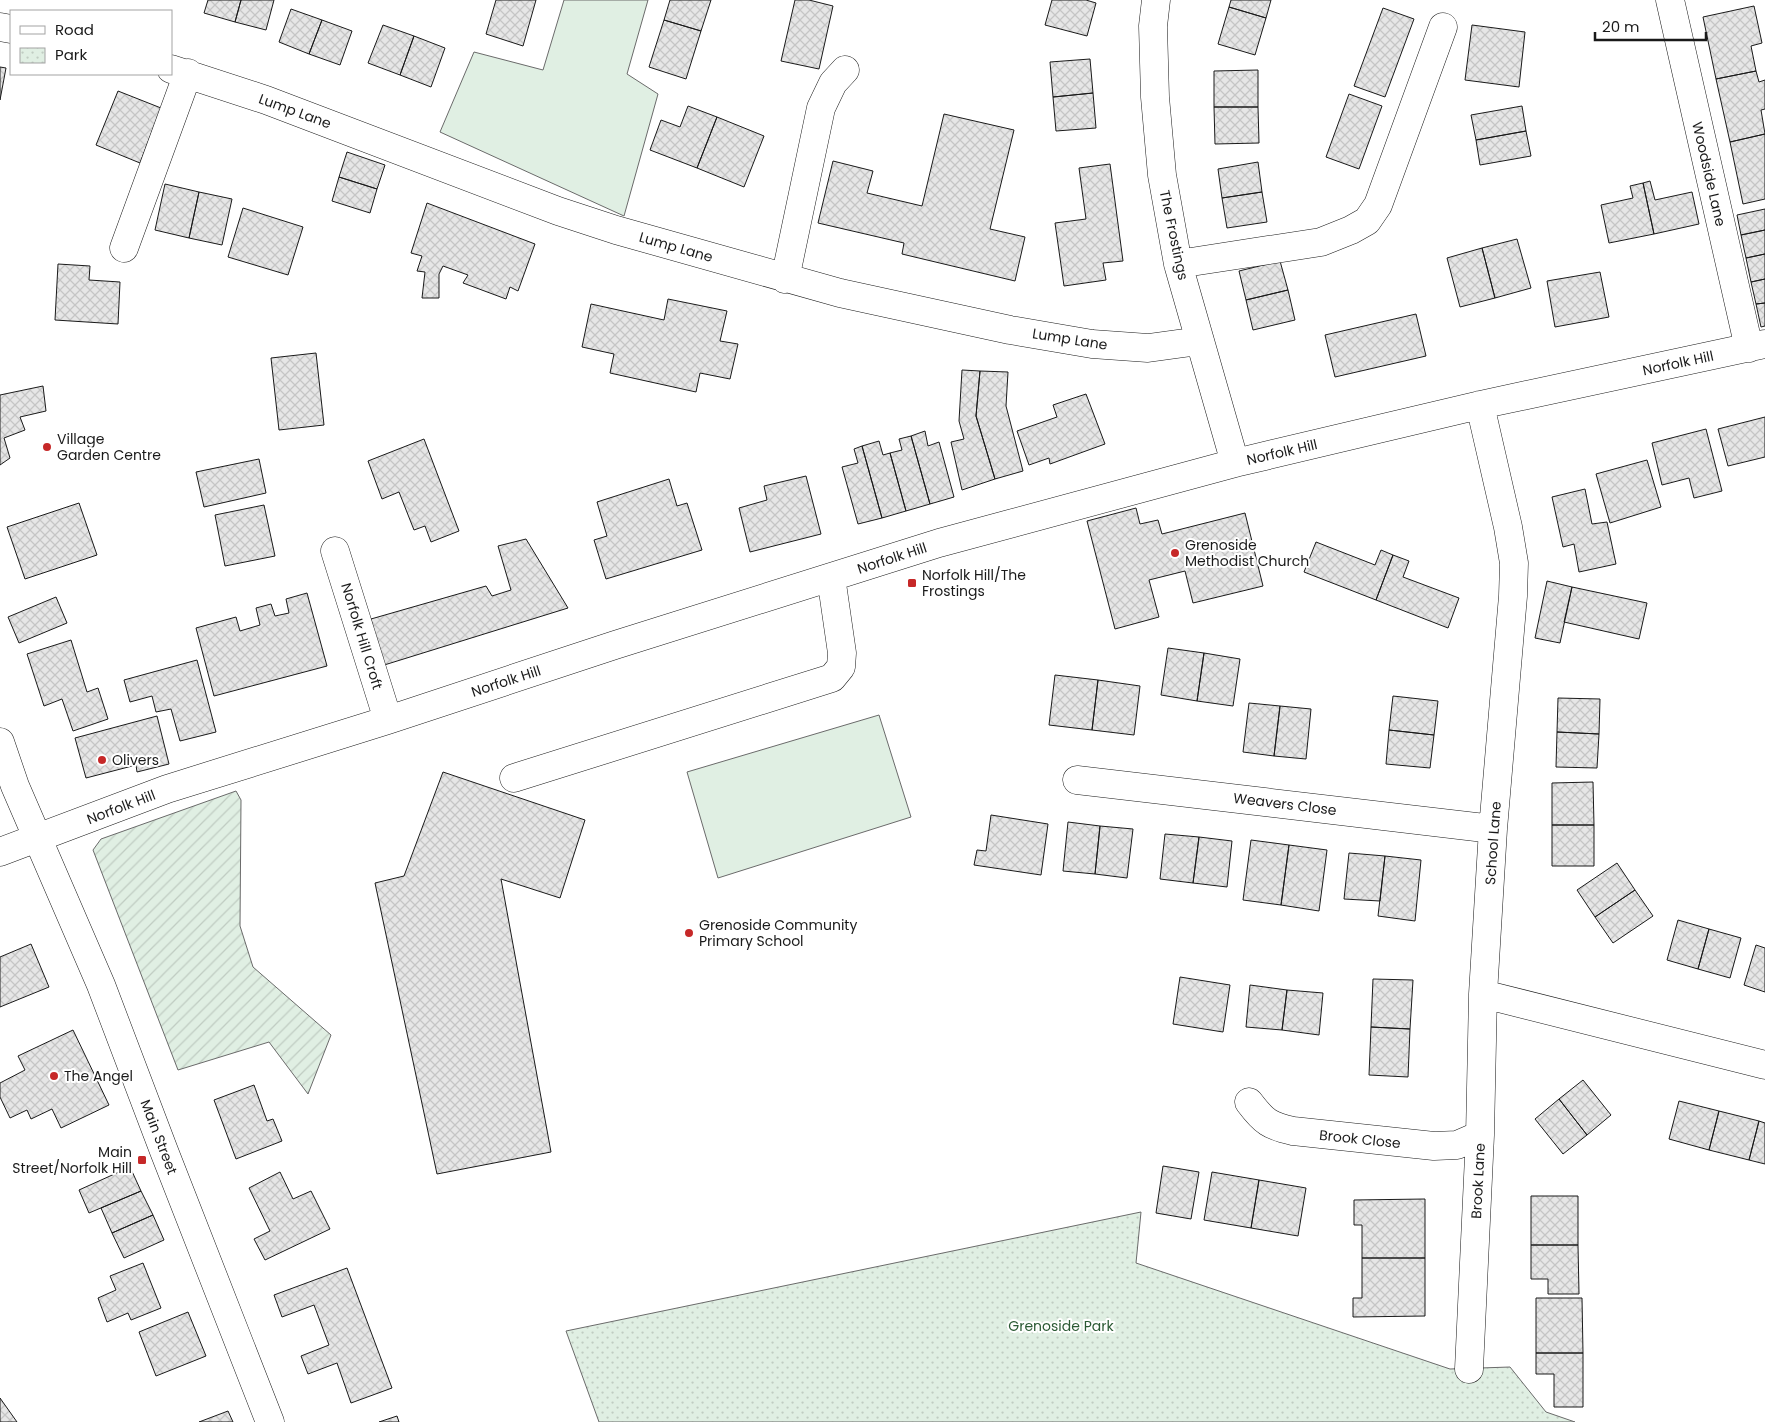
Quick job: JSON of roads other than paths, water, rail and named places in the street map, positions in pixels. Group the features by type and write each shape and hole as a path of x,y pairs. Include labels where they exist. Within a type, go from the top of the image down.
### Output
{"street":[{"name":"The Frostings","path":"1156,0 1153,26 1155,97 1162,175 1178,264 1236,463"},
{"name":"Woodside Lane","path":"1670,0 1757,346"},
{"path":"1178,264 1321,242 1351,230 1367,221 1378,205 1443,27"},
{"path":"785,278 821,108 833,82 845,70"},
{"path":"124,248 180,71"},
{"name":"Lump Lane","path":"180,71 266,100 558,211 616,230 849,295 1010,330 1092,344 1148,348 1199,341"},
{"name":"Norfolk Hill","path":"0,852 167,789 939,543 1236,463 1480,406 1757,346"},
{"name":"School Lane","path":"1480,406 1508,527 1514,563 1513,596 1493,829 1483,994"},
{"name":"Norfolk Hill Croft","path":"336,551 388,720"},
{"path":"514,778 832,678 841,667 842,653 831,577"},
{"name":"Main Street","path":"0,742 15,786 101,985 270,1422"},
{"name":"Weavers Close","path":"1077,780 1493,829"},
{"path":"1483,994 1765,1065"},
{"name":"Brook Lane","path":"1470,1369 1480,1134 1483,994"},
{"name":"Brook Close","path":"1249,1102 1258,1114 1273,1126 1293,1132 1434,1146 1457,1145 1480,1134"}],"place":[{"name":"Village Garden Centre","path":"47,447"},
{"name":"Grenoside Methodist Church","path":"1175,553"},
{"name":"Norfolk Hill/The Frostings","path":"912,583"},
{"name":"Olivers","path":"102,760"},
{"name":"Grenoside Community Primary School","path":"689,933"},
{"name":"The Angel","path":"54,1076"},
{"name":"Main Street/Norfolk Hill","path":"142,1160"}],"park label":[{"name":"Grenoside Park","path":"1061,1326"}]}
